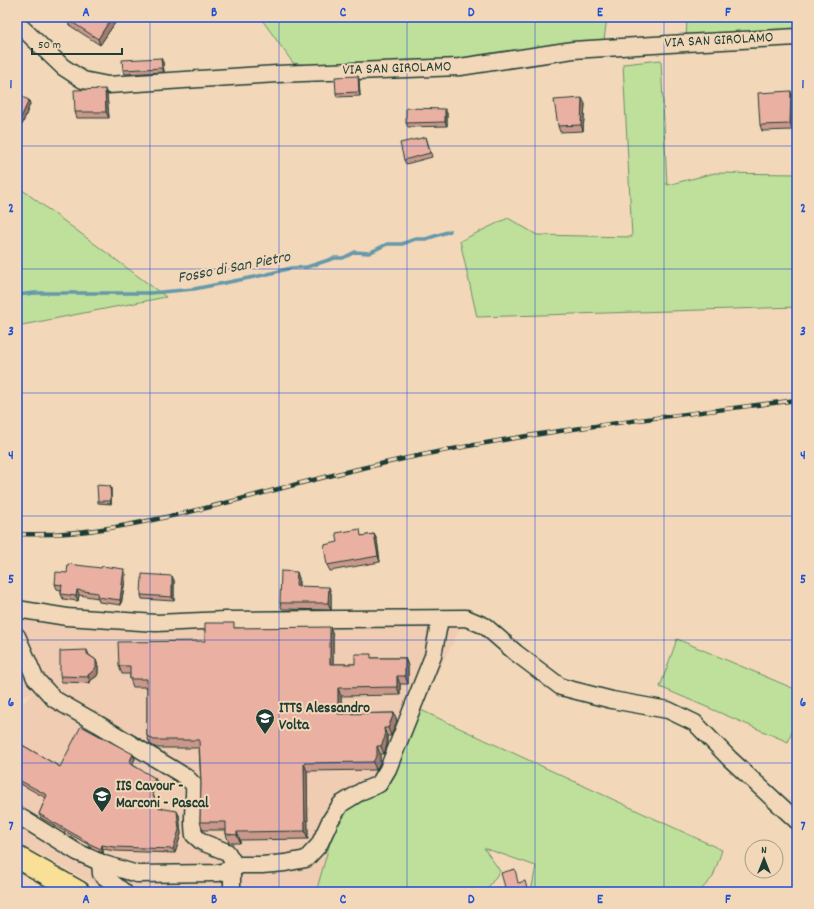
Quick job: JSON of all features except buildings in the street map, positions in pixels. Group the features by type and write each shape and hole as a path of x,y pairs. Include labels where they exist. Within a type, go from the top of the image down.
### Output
{"main road":[{"path":"17,857 79,892"}],"street":[{"name":"VIA SAN GIROLAMO","path":"17,24 63,67 83,80 108,85 277,74 460,67 574,50 797,37"},
{"path":"17,609 67,617 156,623 226,620 466,618 485,626 516,653 561,687 612,700 668,710 695,723 730,759 797,821"},
{"path":"17,814 77,852 100,862 137,874 218,873 232,869 241,864 262,865 306,859 319,845 330,821 341,804 362,791 379,784 388,769 433,656 440,619"},
{"path":"17,636 35,678 54,699 186,777 194,785 192,821 194,835 202,842 227,852 232,860 232,892"},
{"path":"100,862 101,874 124,892"}],"shaded area":[{"name":"ITTS Alessandro Volta","path":"19,616 466,618 379,784 341,804 316,892 237,892 239,859 197,831 198,782 47,685 33,692 170,773 182,785 190,841 225,859 225,892 108,892 17,842 17,698 25,702 33,693 23,697 17,694 17,620"}],"green space":[{"path":"260,17 607,17 603,48 348,71 293,63"},
{"path":"687,17 797,17 797,37 686,43"},
{"path":"661,60 667,185 715,173 797,174 797,307 477,317 460,241 508,218 537,235 632,237 623,64"},
{"path":"17,186 166,297 17,326"},
{"path":"677,639 797,690 797,720 788,742 660,687"},
{"path":"412,706 722,850 713,877 699,892 531,892 536,866 484,848 500,871 485,892 316,892 341,804 379,784"}],"waterway":[{"name":"Fosso di San Pietro","path":"17,295 35,293 151,293 194,289 291,268 307,267 335,258 343,258 355,252 369,253 387,244 402,244 415,239 426,239 450,231"}],"railway":[{"path":"17,534 90,531 138,523 210,507 355,470 428,454 533,435 797,400"}],"place":[{"name":"ITTS Alessandro Volta","path":"265,735"},
{"name":"IIS Cavour - Marconi - Pascal","path":"102,813"}]}
